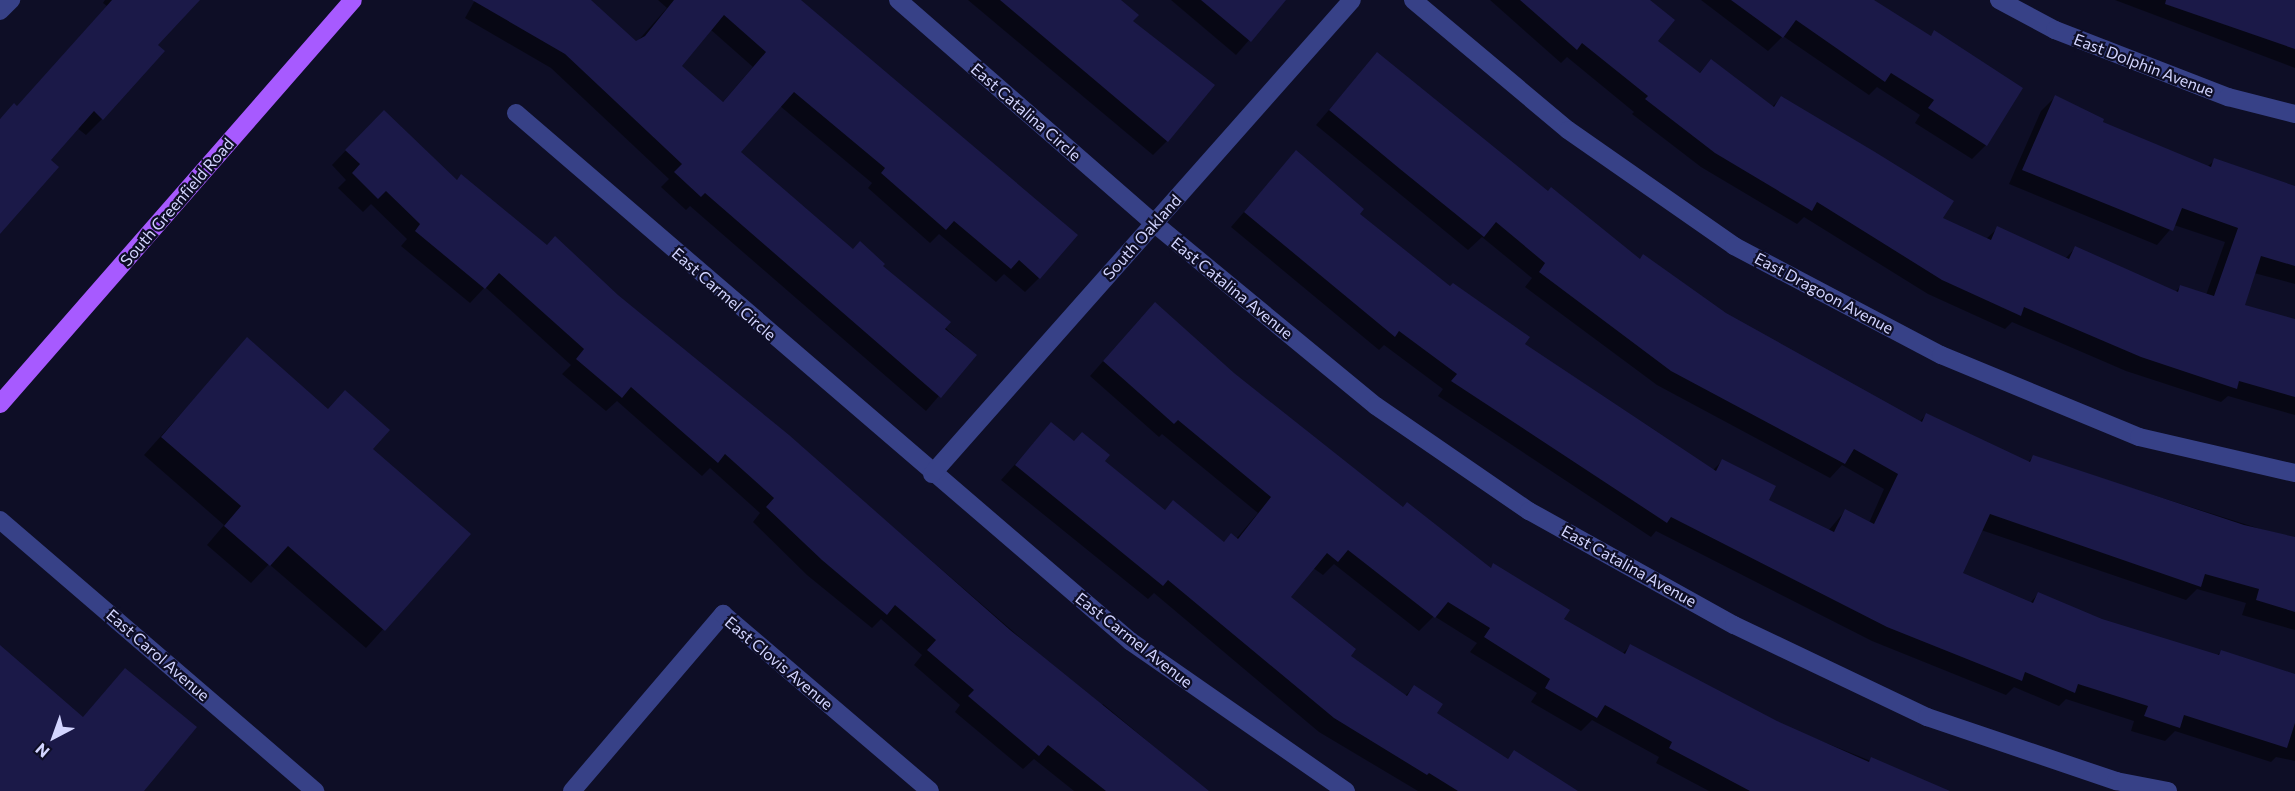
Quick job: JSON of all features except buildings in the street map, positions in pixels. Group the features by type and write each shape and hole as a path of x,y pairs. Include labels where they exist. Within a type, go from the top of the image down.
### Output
{"main road":[{"name":"South Greenfield Road","path":"0,404 353,0"}],"street":[{"path":"0,11 11,0"},
{"name":"East Catalina Circle","path":"898,0 1155,224"},
{"name":"South Oakland","path":"932,474 1352,0"},
{"name":"East Dragoon Avenue","path":"1413,0 1568,130 1734,246 1941,355 2139,437 2295,473"},
{"name":"East Dolphin Avenue","path":"1999,0 2055,30 2228,97 2295,114"},
{"name":"East Carmel Circle","path":"516,113 932,474"},
{"name":"East Catalina Avenue","path":"1155,224 1376,406 1529,511 1734,625 1928,717 2116,781 2168,791"},
{"name":"East Carmel Avenue","path":"932,474 1130,641 1346,791"},
{"name":"East Carol Avenue","path":"0,519 315,791"},
{"name":"East Clovis Avenue","path":"572,791 723,614 930,791"}]}
